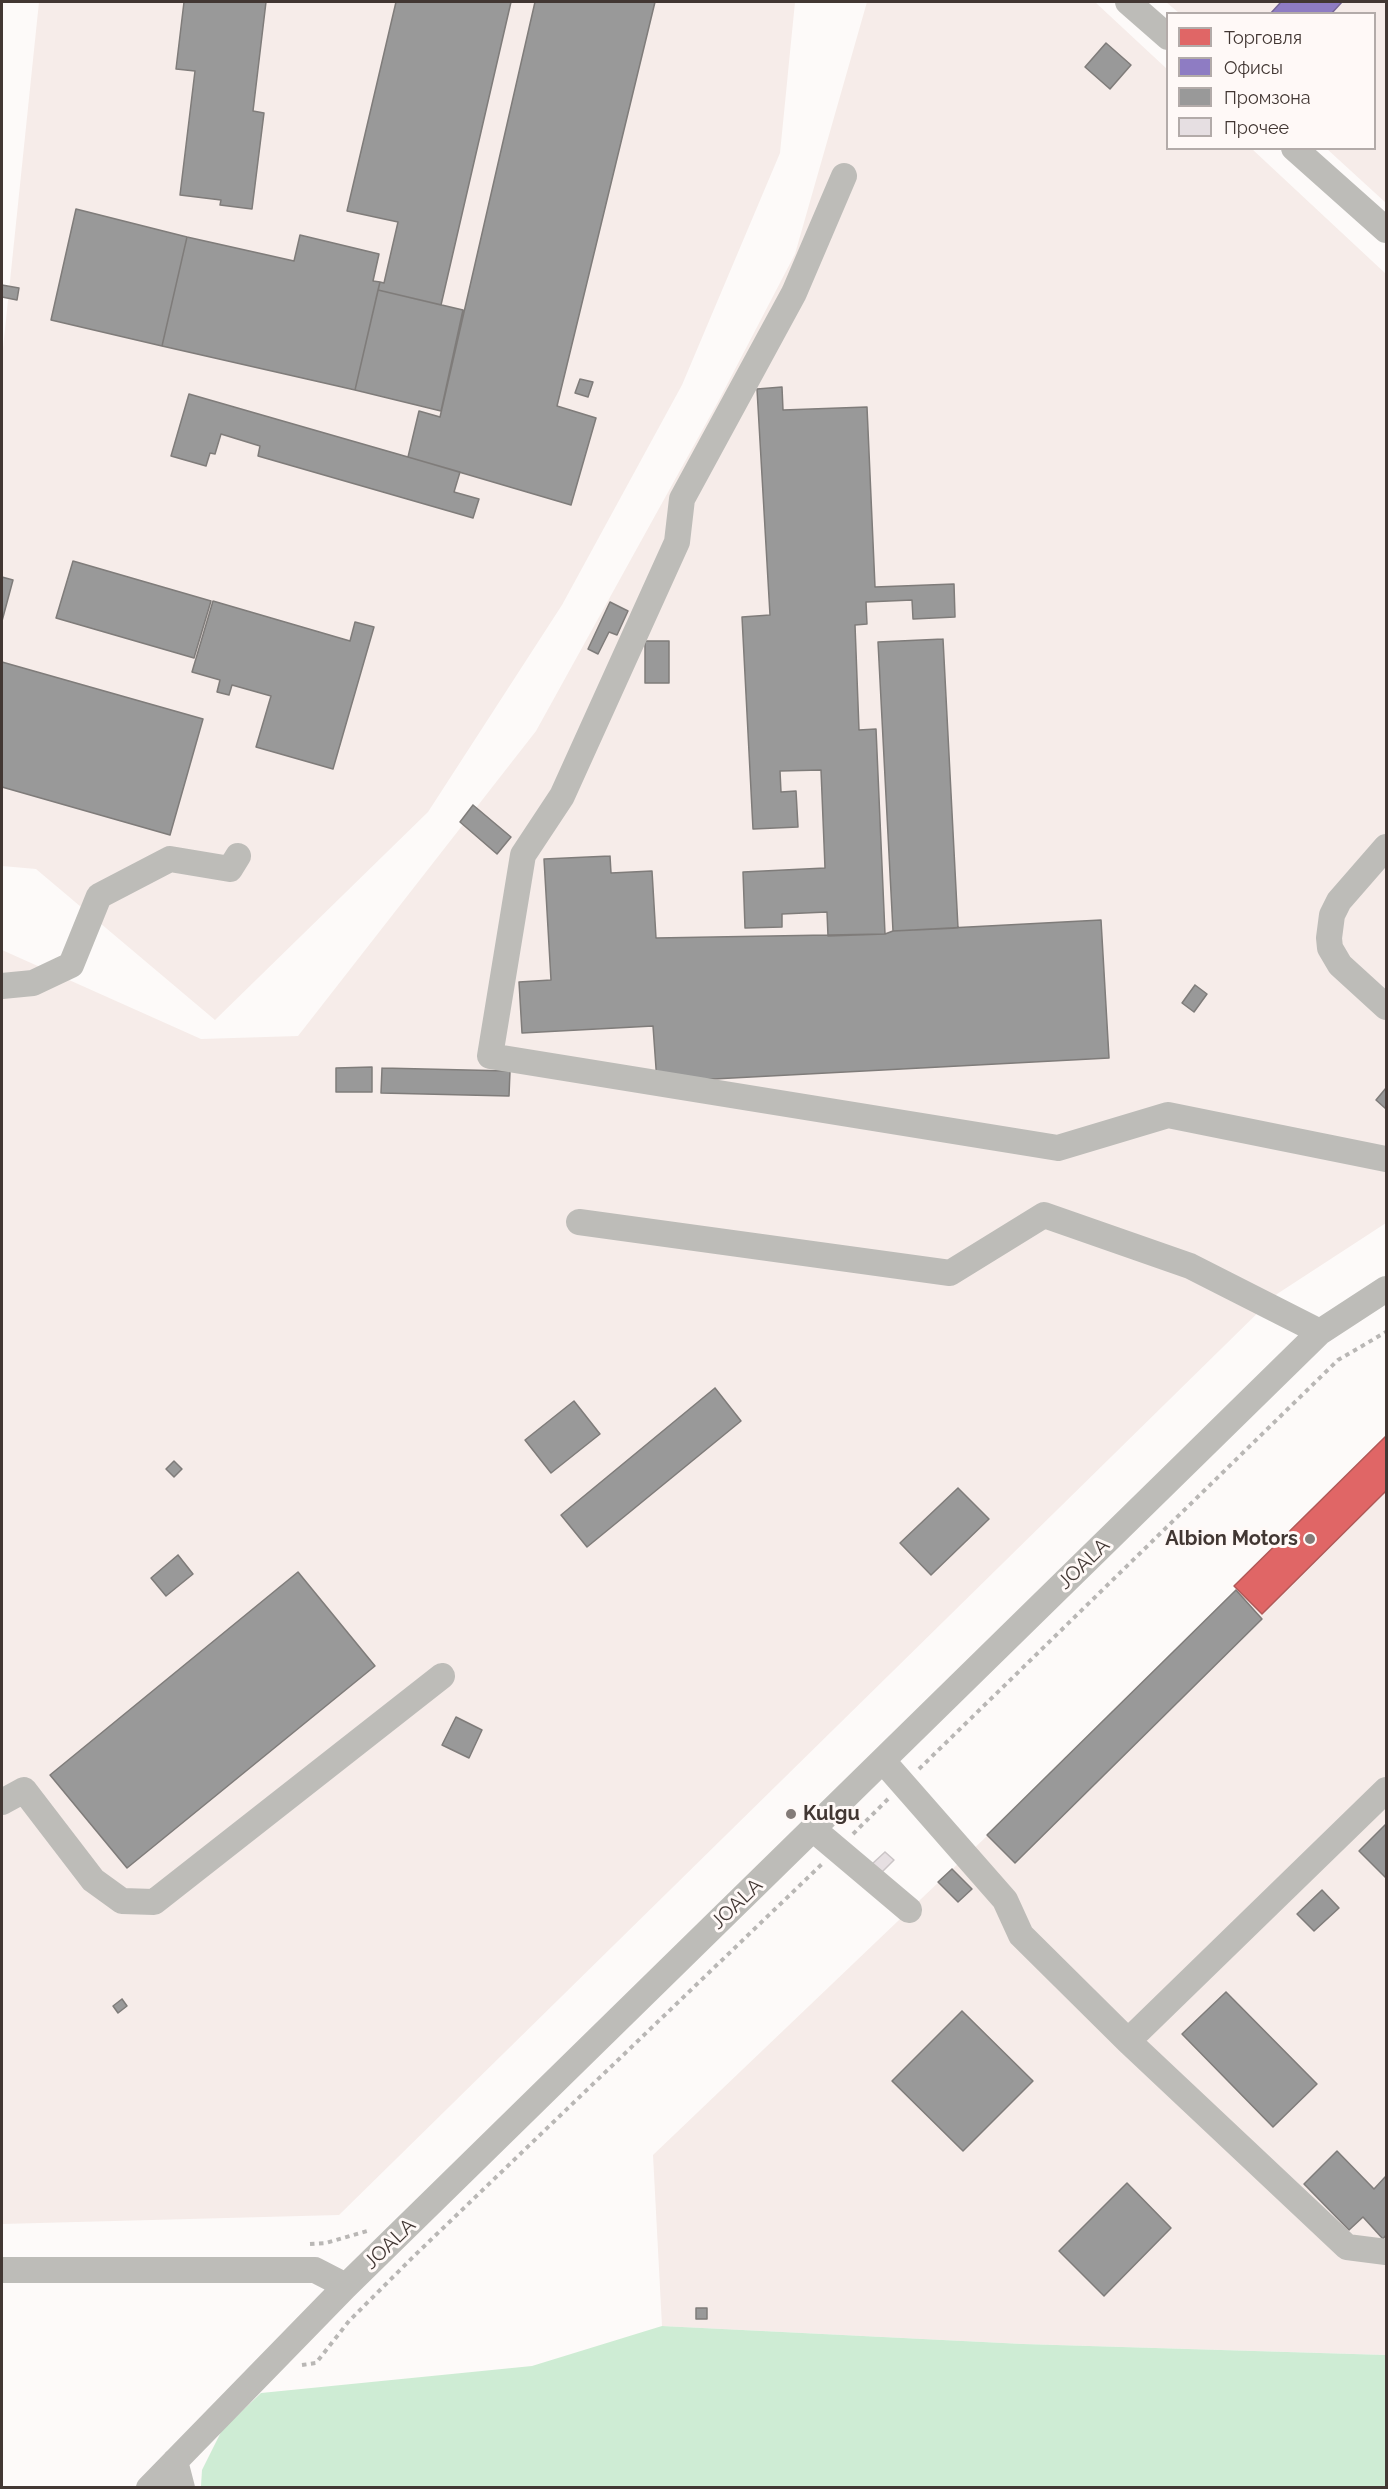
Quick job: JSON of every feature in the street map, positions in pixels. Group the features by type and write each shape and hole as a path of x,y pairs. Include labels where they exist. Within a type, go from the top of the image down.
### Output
{"street":[{"path":"1134,4 1166,36"},
{"path":"1296,150 1386,230"},
{"path":"844,176 794,293 682,499 677,542 562,796 523,855 490,1056 1058,1148 1168,1115 1386,1159"},
{"path":"1386,847 1339,901 1332,915 1329,938 1334,956 1340,965 1386,1007"},
{"path":"2,986 33,983 71,965 99,896 170,859 230,869 238,856"},
{"path":"579,1222 950,1273 1044,1215 1190,1266 1320,1332"},
{"name":"JOALA","path":"149,2487 346,2286 1320,1332 1385,1293"},
{"path":"2,1802 24,1790 93,1880 122,1901 154,1902 442,1676"},
{"path":"883,1761 1005,1900 1021,1935 1128,2041 1347,2247 1386,2252"},
{"path":"1128,2041 1386,1790"},
{"path":"813,1829 909,1910"},
{"path":"2,2270 315,2270 346,2286"},
{"path":"175,2461 182,2487"}],"shaded area":[{"path":"39,2 795,2 780,153 682,385 562,605 428,812 215,1020 36,869 2,866 2,358"},
{"path":"867,2 1095,2 1166,68 1166,150 1253,150 1386,274 1386,1223 1277,1294 339,2215 2,2224 2,950 201,1039 298,1036 536,731 719,400 795,254"},
{"path":"1166,2 1386,2 1386,203 1328,150 1376,150 1376,12 1178,12"},
{"path":"1386,1441 1386,2355 1023,2344 662,2326 653,2155 988,1835"}],"green space":[{"path":"662,2326 1023,2344 1386,2355 1386,2487 201,2486 202,2470 222,2430 261,2393 532,2366"}],"building: Торговля":[{"name":"Albion Motors","path":"1386,1436 1386,1491 1262,1614 1234,1586"}],"building: Офисы":[{"path":"1281,2 1342,2 1333,12 1272,12"}],"building: Промзона":[{"path":"184,2 266,2 253,111 264,113 252,209 220,205 221,200 180,195 195,71 176,69"},
{"path":"396,2 511,2 441,305 378,290 380,282 384,283 398,222 347,211"},
{"path":"535,2 655,2 557,406 596,418 571,505 408,457 419,411 440,417"},
{"path":"1106,43 1131,65 1110,89 1085,67"},
{"path":"76,209 187,237 162,346 51,320"},
{"path":"300,235 379,254 373,281 380,282 355,390 162,346 187,237 294,261"},
{"path":"2,285 19,288 17,300 2,297"},
{"path":"378,290 463,310 441,411 355,390"},
{"path":"580,379 593,382 588,397 575,393"},
{"path":"782,387 783,410 867,407 875,587 954,584 955,617 913,619 912,600 866,602 867,624 855,625 859,730 876,729 885,934 828,936 827,912 782,914 782,927 745,928 743,872 825,868 821,770 780,771 781,792 796,791 798,827 753,829 742,617 770,615 757,389"},
{"path":"189,394 460,472 454,492 479,499 473,518 258,456 260,446 221,434 215,454 210,453 206,466 171,456"},
{"path":"73,561 211,601 194,658 56,618"},
{"path":"2,577 13,580 2,621"},
{"path":"213,601 350,641 355,622 374,627 333,769 256,747 271,696 232,685 229,695 217,692 220,680 192,672"},
{"path":"610,602 628,611 617,635 609,632 598,654 588,649"},
{"path":"943,639 958,928 893,931 878,642"},
{"path":"645,641 669,641 669,683 645,683"},
{"path":"2,662 203,719 170,835 2,787"},
{"path":"473,805 511,837 497,854 460,822"},
{"path":"610,856 611,873 652,871 656,938 885,934 893,931 1101,920 1109,1058 657,1082 653,1026 522,1033 519,982 551,980 544,859"},
{"path":"1195,985 1207,994 1194,1012 1182,1003"},
{"path":"372,1067 372,1092 336,1092 336,1068"},
{"path":"382,1068 510,1071 509,1096 381,1093"},
{"path":"1386,1088 1386,1109 1376,1100"},
{"path":"715,1388 741,1421 587,1547 561,1515"},
{"path":"574,1401 600,1434 551,1473 525,1440"},
{"path":"174,1461 182,1469 174,1477 166,1469"},
{"path":"958,1488 989,1519 931,1575 900,1543"},
{"path":"178,1555 193,1574 166,1596 151,1578"},
{"path":"298,1572 375,1666 127,1868 50,1775"},
{"path":"1236,1590 1262,1619 1015,1863 987,1835"},
{"path":"456,1717 482,1730 469,1758 442,1745"},
{"path":"1386,1824 1386,1878 1359,1851"},
{"path":"952,1869 972,1889 958,1902 938,1882"},
{"path":"1322,1890 1339,1908 1314,1931 1297,1914"},
{"path":"1226,1992 1317,2084 1273,2127 1182,2034"},
{"path":"122,1999 127,2006 118,2013 113,2006"},
{"path":"962,2011 1033,2081 963,2151 892,2081"},
{"path":"1337,2151 1374,2189 1386,2176 1386,2235 1383,2239 1363,2217 1349,2230 1304,2184"},
{"path":"1127,2183 1171,2228 1104,2296 1059,2251"},
{"path":"696,2308 707,2308 707,2319 696,2319"}],"building: Прочее":[{"path":"885,1852 894,1860 881,1873 872,1864"}],"place":[{"name":"Albion Motors","path":"1310,1539"},
{"name":"Kulgu","path":"791,1814"}]}
